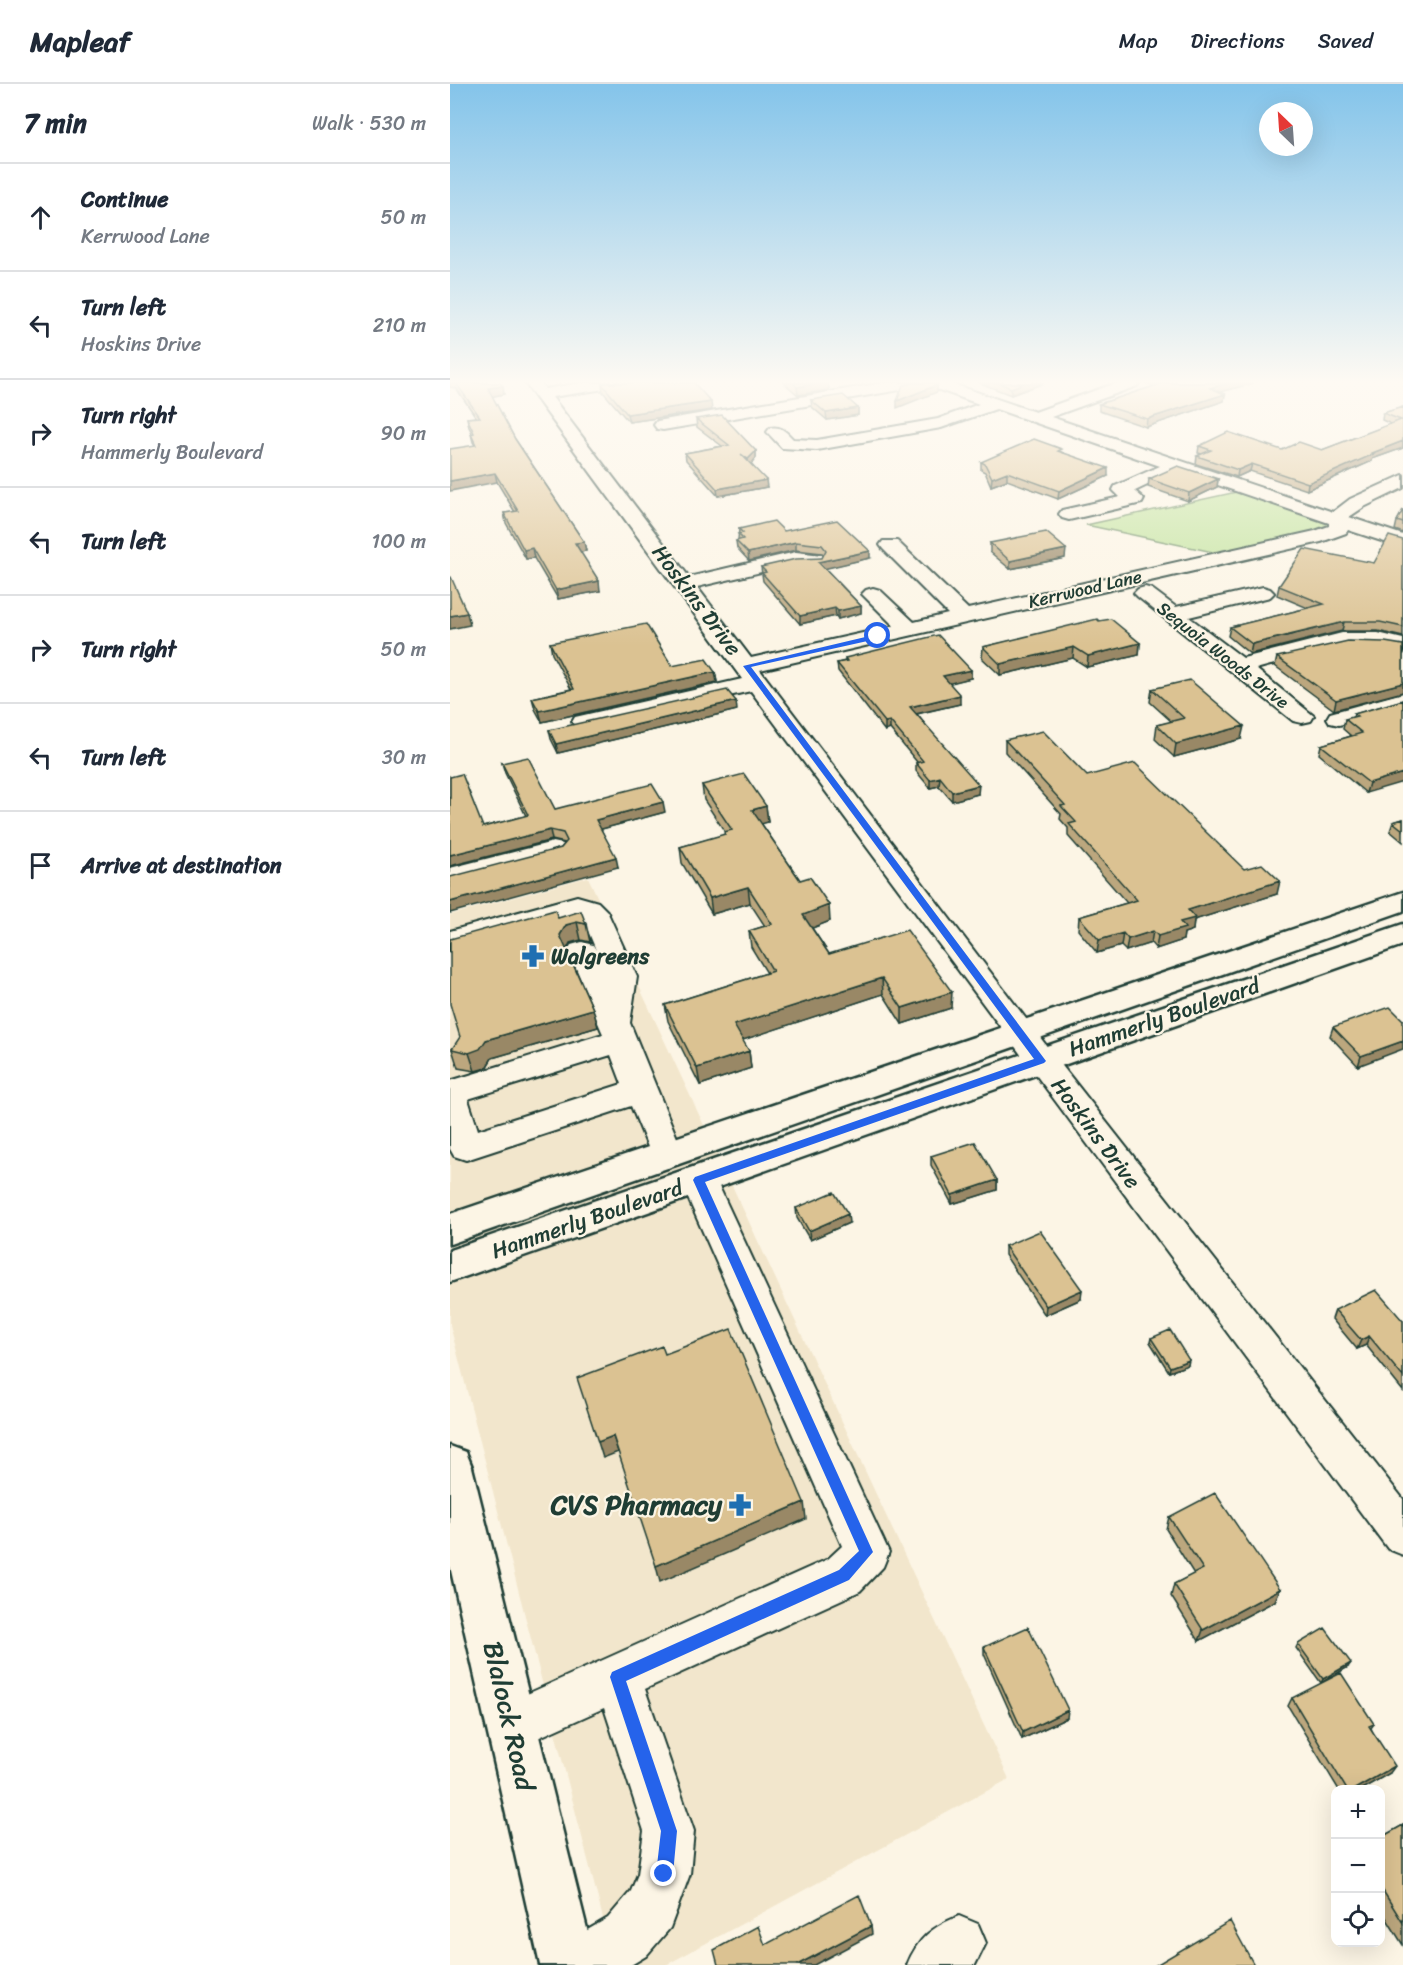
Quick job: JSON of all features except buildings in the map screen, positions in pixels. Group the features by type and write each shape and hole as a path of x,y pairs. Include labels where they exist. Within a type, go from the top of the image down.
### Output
{"main road":[{"name":"Hammerly Boulevard","path":"450,1266 683,1168 1030,1046 1403,901"},
{"name":"Hammerly Boulevard","path":"1030,1046 1403,934"},
{"name":"Hammerly Boulevard","path":"450,1229 683,1168"},
{"name":"Blalock Road","path":"450,1467 568,1965"}],"street":[{"name":"Hoskins Drive","path":"600,471 1030,1046 1403,1534"},
{"path":"1069,514 1135,500 1122,490 1164,471"},
{"path":"1193,471 1403,542"},
{"name":"Kerrwood Lane","path":"560,728 909,629 1321,536 1339,529 1338,520 1343,512 1368,497 1403,481"},
{"path":"890,545 964,617"},
{"path":"685,584 796,558 815,559"},
{"name":"Sequoia Woods Drive","path":"1144,593 1302,716"},
{"path":"1172,614 1263,593"},
{"path":"873,594 909,629"},
{"path":"1239,666 1342,640 1378,640 1403,646"},
{"path":"1339,718 1403,700"},
{"path":"450,877 553,850"},
{"path":"511,1726 844,1575 867,1552 683,1168 641,1090 573,931 577,905 588,908 597,918 622,977 617,1032"},
{"path":"450,941 573,931"},
{"path":"617,1032 450,1094 466,1147 641,1090"},
{"path":"579,1965 627,1937 651,1909 664,1874 669,1831 617,1677"}],"shaded area":[{"path":"588,877 1009,1779 666,1965 615,1965 450,1325 450,915"}],"green space":[{"path":"1241,491 1327,522 1329,527 1262,544 1213,552 1086,525"}],"place":[{"name":"Walgreens","path":"533,956"},
{"name":"CVS Pharmacy","path":"740,1505"}],"route":[{"path":"664,1874 669,1831 617,1677 844,1575 867,1552 698,1180 1041,1061 747,666 878,636"}]}
